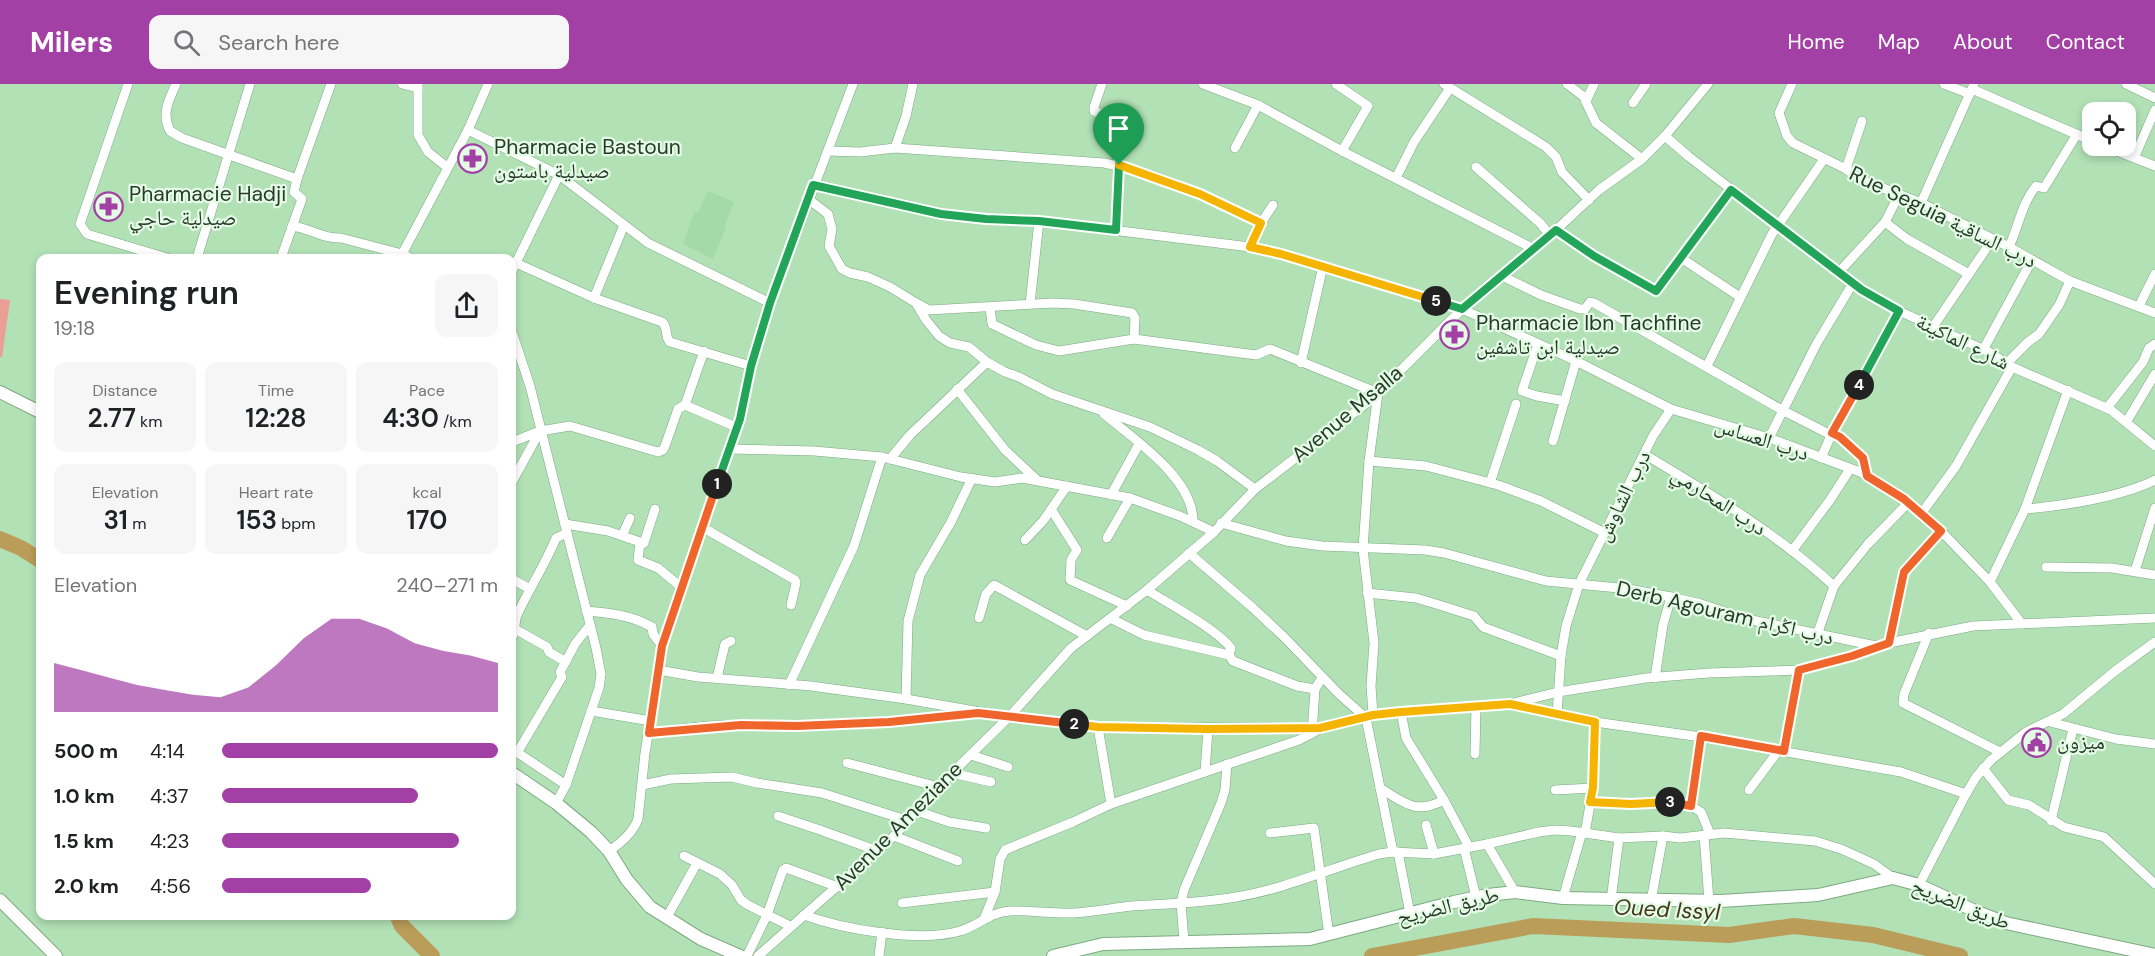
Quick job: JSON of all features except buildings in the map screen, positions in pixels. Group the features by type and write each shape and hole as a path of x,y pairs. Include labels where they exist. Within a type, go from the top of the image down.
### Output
{"street":[{"path":"128,84 81,224 87,234 154,254"},
{"path":"176,84 166,105 165,114 170,131 182,138 297,179"},
{"path":"198,254 250,84"},
{"path":"282,254 302,199 294,192 297,179 331,84"},
{"path":"402,84 418,86 418,135 429,152 447,167"},
{"path":"405,254 447,167 468,130 488,84"},
{"path":"609,851 621,843 636,825 662,646 736,427 770,303 853,84"},
{"path":"895,148 906,116 913,84"},
{"path":"1102,84 1094,111 1124,123 1118,151 1116,230"},
{"path":"1203,84 1257,105 1534,249"},
{"path":"1336,84 1368,106 1342,151"},
{"path":"1567,84 1587,99"},
{"path":"1594,84 1585,100 1596,123 1642,159"},
{"path":"1633,103 1646,84"},
{"name":"Avenue Msalla","path":"1008,717 1054,666 1087,636 1112,619 1214,532 1255,489 1378,393 1462,309 1589,200 1642,159 1665,136 1708,84"},
{"name":"Rue Seguia درب الساقية","path":"1792,84 1779,114 1789,140 1793,143 1866,182 1921,203 2070,281 2155,313"},
{"path":"1944,84 1972,89 2082,136"},
{"path":"2126,84 2155,98"},
{"path":"1396,178 1447,86 1546,147 1556,157 1562,172 1589,200"},
{"path":"1921,203 1972,89"},
{"path":"1235,147 1257,105"},
{"path":"2136,154 2155,110"},
{"path":"1845,169 1863,121"},
{"path":"468,130 559,175 648,243 770,303"},
{"path":"2009,248 2029,196 2036,186 2044,188 2077,134"},
{"name":"شارع الماكينة","path":"1665,136 1682,152 1853,283 1899,311 2010,365 2107,408 2155,446"},
{"path":"828,151 860,152 895,148 1119,165 1200,194 1261,223"},
{"path":"2132,156 2155,166"},
{"path":"1707,366 1778,225 1824,159"},
{"path":"1476,167 1553,233 1653,291 1659,289 1731,190"},
{"path":"516,263 559,175"},
{"name":"درب العساس","path":"813,185 941,214 1039,221 1250,247 1323,266 1462,309 1576,361 1671,409 1769,438 1867,476 1908,503 1941,531 1990,582 2022,624"},
{"path":"1839,272 1885,222 1899,195"},
{"path":"808,200 828,214 832,229 829,246 842,269 890,287 929,310 1030,304 1074,304 1132,314 1135,318 1134,339"},
{"path":"1250,247 1261,223 1273,205"},
{"path":"1030,304 1039,221"},
{"path":"1885,222 1908,239 1969,274"},
{"path":"594,298 624,225"},
{"path":"292,226 330,239 341,238 394,254"},
{"path":"1933,327 1992,240"},
{"path":"1681,258 1740,297"},
{"path":"1983,350 2032,260"},
{"path":"1301,363 1323,266"},
{"path":"516,268 662,322 667,328 667,337 670,342 751,366"},
{"path":"2139,306 2155,274"},
{"path":"1502,276 1541,295 1580,309 1585,309 1590,302 1594,303 1782,410 1840,437 1863,458 1867,476"},
{"path":"1922,514 1956,466 2010,365 2028,342 2039,334 2059,305 2070,281"},
{"path":"1769,438 1817,343 1853,283"},
{"path":"916,303 939,336 950,343 969,347 987,362 1052,394 1150,427 1217,461 1255,489"},
{"path":"990,307 992,324 1050,350 1071,350 1134,339 1256,355 1270,349 1378,393 1369,462 1363,549 1374,643 1369,717 1380,788 1410,914"},
{"path":"1821,458 1832,433 1899,311"},
{"path":"516,344 530,386 590,625 600,674 599,688 566,785 556,803"},
{"path":"1538,344 1522,391 1565,401"},
{"path":"2107,408 2143,362 2149,348 2155,344"},
{"path":"516,440 540,431 559,427 578,428 658,452 665,446 678,409 686,405 704,351"},
{"path":"1553,441 1576,361"},
{"path":"789,685 854,546 886,458 987,362"},
{"path":"2127,422 2152,385 2155,374"},
{"path":"957,389 1005,450 1038,481"},
{"path":"1990,582 2025,509 2068,390"},
{"path":"0,392 36,410"},
{"path":"1490,483 1516,404"},
{"path":"686,405 736,427"},
{"name":"درب الشاوش","path":"1557,714 1561,656 1566,626 1579,584 1656,430 1671,409"},
{"path":"1100,411 1178,479 1192,505 1193,522"},
{"path":"516,475 540,431"},
{"path":"1111,495 1139,444"},
{"path":"729,449 814,451 886,458 961,477 995,482 1022,478 1130,498 1214,532"},
{"name":"درب المحارمي","path":"1644,454 1740,512 1792,550 1834,586"},
{"path":"1369,462 1426,466 1490,483 1541,501 1605,533"},
{"path":"1792,550 1851,469"},
{"path":"906,699 909,621 917,584 972,478"},
{"path":"2025,509 2103,496 2155,480"},
{"path":"1025,540 1051,509 1066,486"},
{"path":"1107,538 1130,498"},
{"path":"1817,635 1834,586 1868,544 1908,503"},
{"path":"2135,571 2155,508"},
{"path":"655,509 644,543 641,545 638,560 658,568 682,588"},
{"path":"1051,509 1077,550 1071,560 1070,580 1127,606"},
{"path":"623,534 630,518"},
{"name":"Derb Agouram درب اڭرام","path":"1221,523 1286,542 1363,549 1416,549 1444,553 1546,581 1629,589 1671,597 1747,619 1876,646"},
{"path":"702,527 795,580 791,606"},
{"path":"516,619 556,538 566,529 623,534 640,542 641,545"},
{"path":"1889,643 1904,572 1941,531"},
{"path":"1189,553 1276,629 1322,678 1369,717"},
{"path":"2046,567 2088,567 2155,575"},
{"path":"516,581 530,589"},
{"path":"979,618 986,594 994,585 1087,636"},
{"path":"1147,590 1224,641 1231,648 1229,655 1231,660 1297,686 1315,688"},
{"path":"1367,593 1397,595 1474,616 1483,627 1561,656"},
{"path":"1655,678 1663,625 1671,597"},
{"path":"586,611 627,616 644,623 652,627 653,634 662,646"},
{"path":"658,670 698,677 812,686 906,699 978,713 1098,727 1315,730 1401,712 1510,704 1558,693 1655,678 1709,673 1799,670 1852,656 1876,646 1929,633 1973,626 2155,618"},
{"path":"1112,619 1144,636 1229,655"},
{"path":"516,748 548,703 562,677 560,672 575,644 590,625"},
{"path":"516,632 547,647 549,652 566,662"},
{"path":"1929,633 1904,694 1903,703 2000,752"},
{"path":"717,678 724,644 731,641"},
{"path":"1919,885 1966,794 1983,768 2000,752 2034,727 2050,722 2063,714 2115,671 2155,642"},
{"path":"1749,790 1781,750 1799,670"},
{"path":"1315,730 1315,688 1322,678"},
{"path":"1510,704 1595,722 1701,736 1900,772 1966,794"},
{"path":"1475,754 1476,706"},
{"path":"591,711 651,720"},
{"path":"1401,712 1406,738 1444,800 1467,848 1476,897"},
{"path":"649,733 750,724 797,726 889,722 978,713"},
{"name":"Avenue Ameziane","path":"758,956 894,836 1008,717"},
{"path":"1563,898 1584,832 1593,788 1595,722"},
{"path":"2050,722 2127,742 2155,744"},
{"path":"1098,727 1111,804"},
{"path":"1206,772 1208,729"},
{"path":"2051,821 2073,729"},
{"path":"984,920 995,892 1000,859 1005,850 1111,804 1299,740 1315,730"},
{"path":"1691,806 1701,736"},
{"path":"516,752 566,785"},
{"path":"970,755 1008,767"},
{"path":"848,763 939,787"},
{"path":"1184,941 1181,903 1184,890 1221,803 1225,790 1227,764"},
{"path":"1983,768 2008,800 2029,805 2051,821 2064,827 2104,837 2155,884"},
{"path":"952,773 991,782"},
{"path":"516,776 556,803 591,832 609,851 640,898 650,907 701,939 740,956"},
{"path":"642,785 670,779 732,777 822,794 909,821"},
{"path":"1380,788 1417,808 1433,806 1444,800"},
{"path":"1555,790 1593,788"},
{"path":"1590,802 1677,803 1691,806 1701,812 1707,835 1709,901"},
{"path":"917,811 949,822 986,828"},
{"path":"778,816 878,851"},
{"path":"1426,825 1434,854"},
{"path":"1270,833 1313,828 1329,935"},
{"path":"804,915 825,923 853,929 944,935 963,931 995,913 1011,911 1085,913 1124,907 1235,897 1268,891 1379,854 1396,852 1434,854 1555,830 1619,838 1663,836 1680,838 1724,832 1815,841 1841,849 1875,864 1893,878"},
{"path":"894,836 958,861"},
{"path":"1651,901 1663,836"},
{"path":"1611,900 1619,838"},
{"path":"1487,844 1515,892"},
{"path":"684,856 720,874 732,885 741,900 790,926"},
{"path":"667,917 697,863"},
{"path":"747,956 767,915 783,870 786,868 838,886"},
{"name":"طريق الضريح","path":"1053,956 1103,944 1310,939 1476,897 1515,892 1563,898 1709,901 1818,895 1893,878 1919,885 2006,923 2155,955"},
{"path":"902,903 995,892"},
{"path":"0,900 56,956"},
{"path":"879,956 882,932"}],"shaded area":[{"path":"708,191 734,202 713,259 683,244 694,213 698,212"},
{"path":"0,299 10,300 2,357 0,357"}],"waterway":[{"name":"Oued Issyl","path":"0,539 36,557"},
{"name":"Oued Issyl","path":"399,920 402,926 432,956"},
{"name":"Oued Issyl","path":"1372,956 1533,926 1729,935 1794,926 1873,935 1960,956"}],"place":[{"name":"Pharmacie Bastoun صيدلية باستون","path":"473,159"},
{"name":"Pharmacie Hadji صيدلية حاجي","path":"108,206"},
{"name":"Pharmacie Ibn Tachfine صيدلية ابن تاشفين","path":"1455,335"},
{"name":"ميزون","path":"2036,742"}],"route":[{"path":"1119,165 1200,194 1261,223 1250,247 1281,254 1462,309 1556,230 1594,256 1656,291 1731,190 1862,290 1899,311 1832,433 1837,434 1863,458 1867,476 1904,499 1941,531 1904,572 1889,643 1852,656 1799,670 1784,751 1701,736 1691,806 1661,802 1631,804 1590,802 1593,788 1595,722 1510,704 1373,715 1320,728 1098,727 978,713 889,722 797,726 758,724 708,726 649,733 662,646 740,419 751,366 770,303 813,185 941,214 1039,221 1116,230 1119,165"}]}
